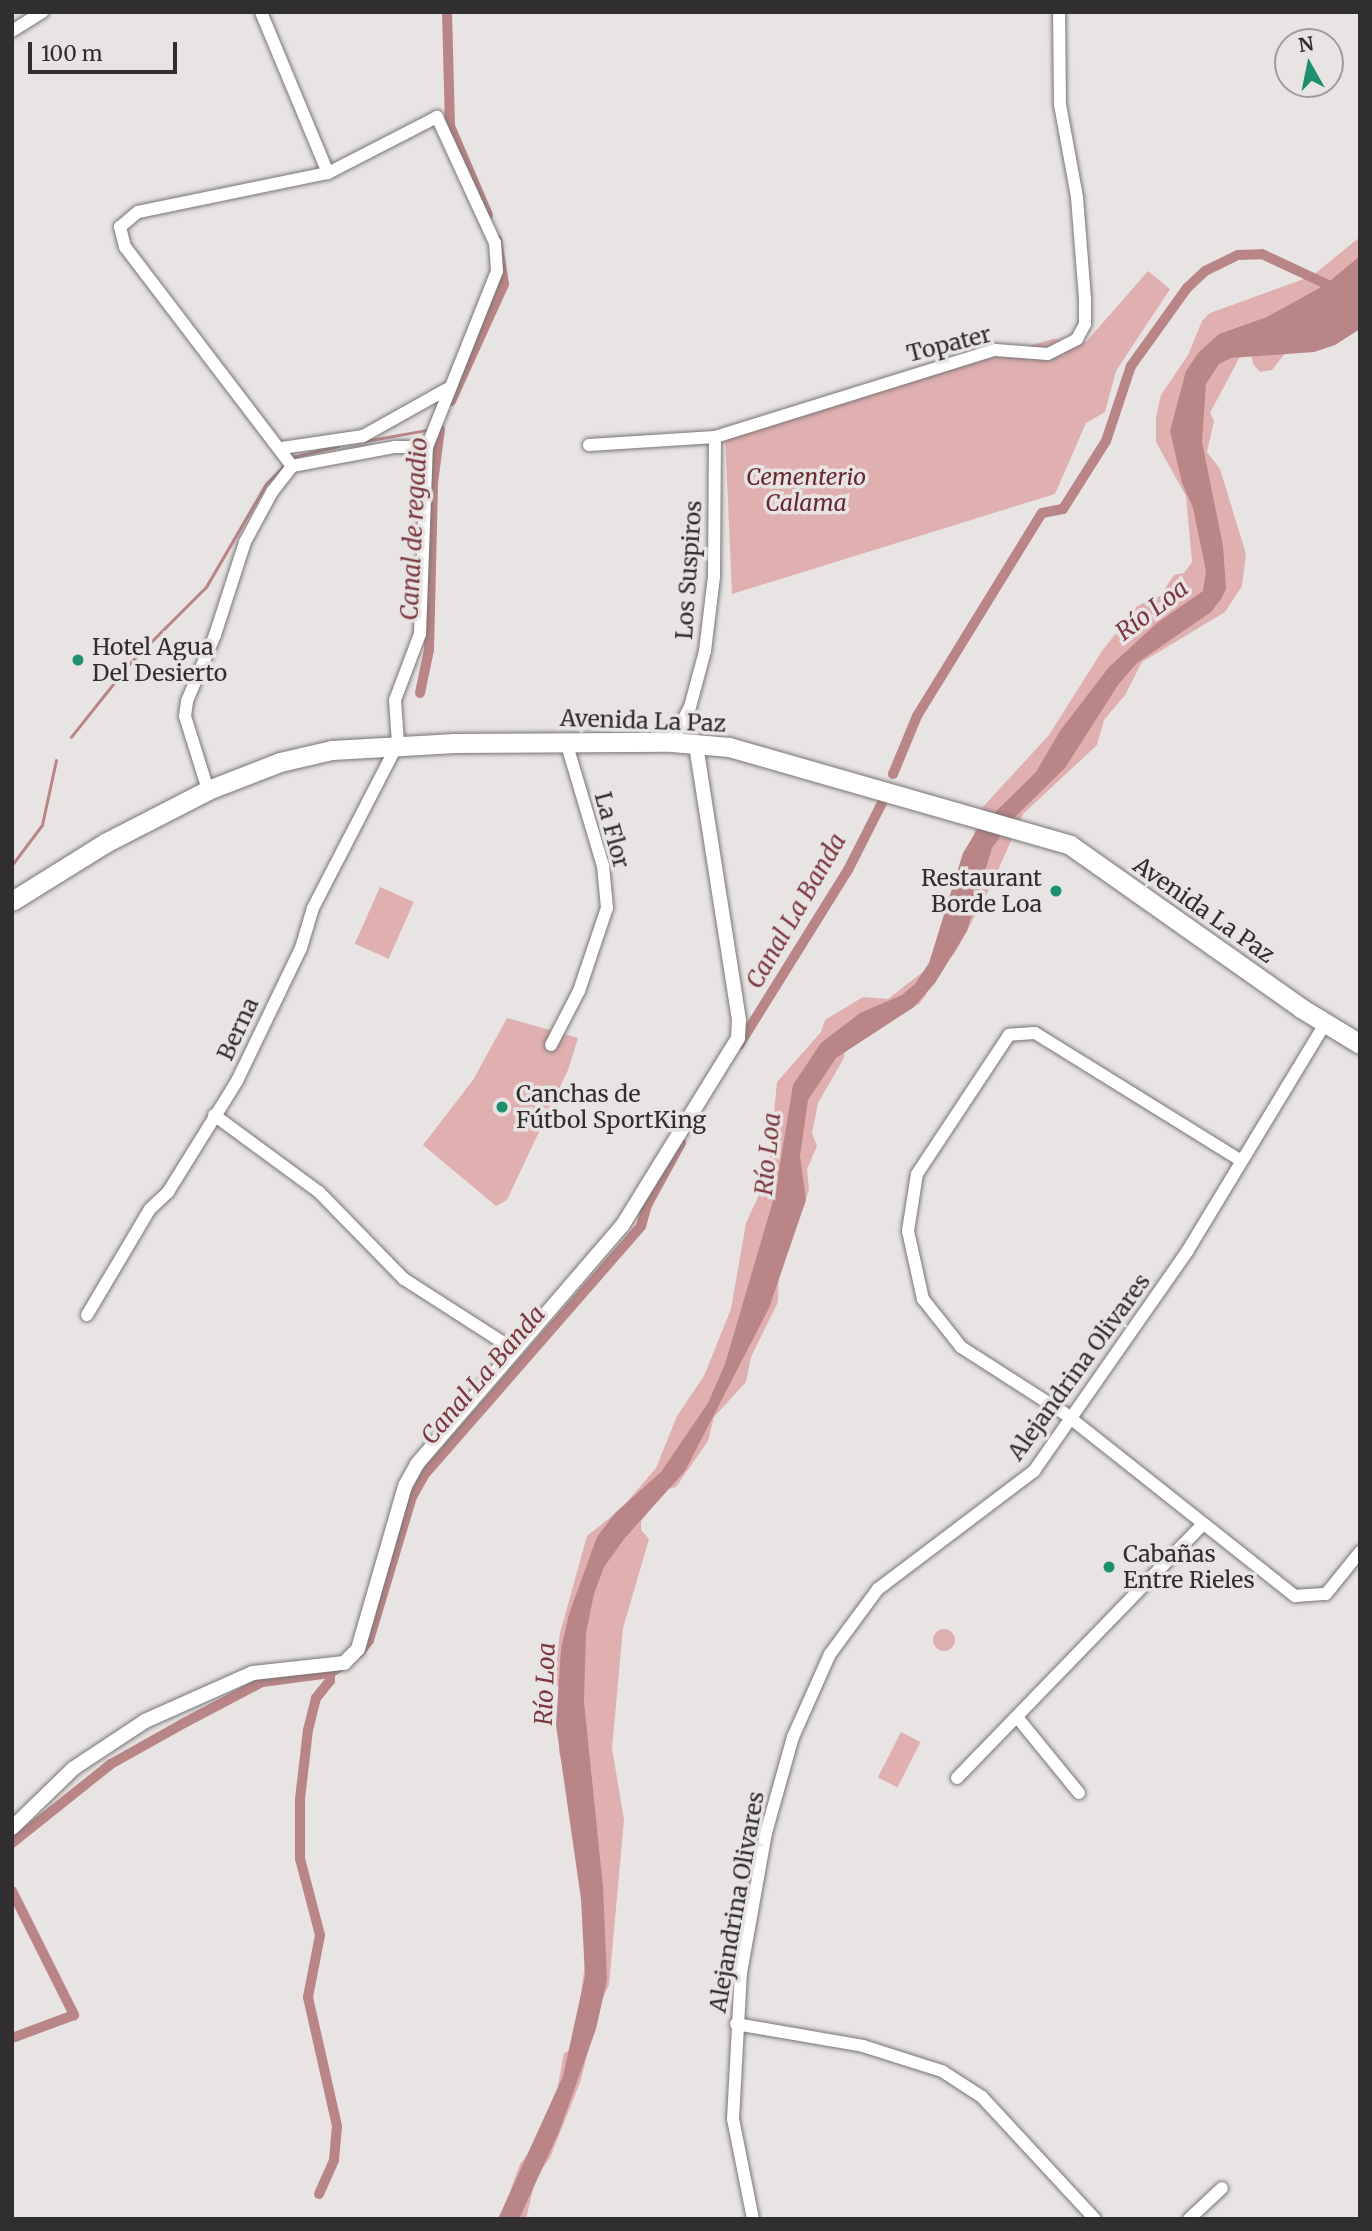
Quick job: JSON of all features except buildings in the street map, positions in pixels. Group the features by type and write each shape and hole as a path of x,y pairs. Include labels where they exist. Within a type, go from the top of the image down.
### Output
{"main road":[{"name":"Avenida La Paz","path":"12,901 105,843 208,790 280,762 398,743 696,744 774,757 1070,845 1325,1024 1360,1044"}],"street":[{"path":"12,31 43,12"},
{"path":"261,12 328,173"},
{"name":"Topater","path":"589,445 715,437 995,350 1048,354 1077,340 1085,324 1085,299 1077,197 1060,104 1059,12"},
{"path":"292,466 282,448 125,247 120,227 138,212 328,173 437,117 450,140 495,243 497,271 447,389 427,447 420,635 396,701 398,743"},
{"path":"282,448 301,441 363,436 447,389"},
{"name":"Los Suspiros","path":"672,742 690,707 705,652 714,577 715,437"},
{"path":"208,790 186,716 187,701 215,635 245,542 272,492 292,466 395,447 427,447"},
{"name":"La Flor","path":"551,1045 579,991 607,908 604,866 566,742"},
{"name":"Berna","path":"88,1315 150,1209 168,1192 237,1081 301,948 313,908 398,743"},
{"path":"12,1828 74,1768 145,1721 253,1673 344,1662 358,1650 405,1486 416,1464 622,1226 737,1038 739,1020 696,744"},
{"name":"Alejandrina Olivares","path":"752,2219 733,2119 736,2024 766,1833 793,1737 830,1654 878,1589 942,1536 1012,1492 1034,1471 1188,1250 1240,1160 1325,1024"},
{"path":"1240,1160 1027,1031 1009,1035 916,1174 908,1231 923,1299 961,1347 1072,1420 1295,1596 1326,1594 1360,1552"},
{"path":"214,1115 319,1192 404,1279 513,1349"},
{"path":"957,1778 1203,1524"},
{"path":"1017,1717 1079,1793"},
{"path":"736,2024 863,2046 942,2071 982,2097 1095,2219"},
{"path":"1189,2219 1222,2188"}],"green space":[{"path":"1360,237 1360,316 1324,349 1287,351 1272,370 1260,372 1253,364 1250,347 1244,349 1210,413 1214,421 1207,452 1220,469 1246,554 1242,586 1225,612 1142,662 1125,695 1104,720 1097,745 1023,814 990,888 955,953 928,983 926,995 919,1004 875,1023 869,1037 857,1036 845,1047 844,1058 818,1103 812,1133 817,1146 807,1169 809,1190 779,1270 778,1302 751,1357 746,1382 714,1417 708,1441 676,1487 665,1490 641,1521 641,1530 649,1539 623,1628 612,1748 624,1820 609,1985 599,2006 581,2080 550,2158 536,2177 526,2219 500,2219 520,2164 538,2141 557,2090 564,2053 573,2049 594,1901 559,1752 562,1690 554,1683 560,1633 587,1536 621,1509 656,1468 677,1416 704,1376 731,1309 746,1223 768,1175 777,1082 821,1032 825,1020 863,997 888,999 942,957 980,810 1049,735 1102,651 1137,606 1160,596 1174,575 1184,573 1192,562 1186,496 1156,442 1156,417 1161,395 1188,355 1202,321 1210,313 1312,276"},
{"name":"Cementerio Calama","path":"1148,271 1170,289 1116,371 1105,412 1086,423 1055,494 732,594 725,433 1053,339 1086,342"},
{"path":"380,887 414,902 389,959 355,944"},
{"name":"Canchas de Fútbol SportKing","path":"507,1018 578,1038 568,1070 507,1200 496,1206 423,1145 473,1080"},
{"path":"944,1629 952,1632 955,1640 952,1648 944,1651 936,1648 933,1640 936,1632"},
{"path":"901,1732 921,1742 897,1787 878,1777"}],"shaded area":[{"path":"1360,256 1360,329 1335,345 1314,352 1231,358 1219,364 1206,384 1202,442 1223,546 1226,589 1221,599 1211,612 1137,663 1118,685 1065,768 1014,818 992,848 967,931 935,983 914,1007 836,1058 808,1100 800,1156 806,1200 769,1308 685,1471 624,1539 604,1567 594,1594 586,1633 584,1702 603,1887 607,1980 596,2029 559,2132 519,2219 498,2219 563,2076 585,1976 581,1899 556,1725 561,1649 569,1614 597,1537 615,1513 661,1472 708,1403 725,1364 775,1194 793,1085 821,1043 860,1013 902,995 915,984 929,963 963,853 977,830 1036,772 1060,731 1109,667 1157,623 1203,591 1206,571 1193,508 1182,483 1170,431 1186,371 1199,352 1219,334 1267,317 1325,285"}],"waterway":[{"name":"Canal de regadio","path":"447,12 450,126 488,215"},
{"name":"Canal de regadio","path":"451,401 504,284 497,240"},
{"path":"893,774 917,716 1042,513 1063,509 1106,441 1131,366 1187,288 1205,271 1238,255 1262,254 1339,290"},
{"name":"Canal de regadio","path":"420,693 429,650 433,483 440,429"},
{"path":"365,441 427,430"},
{"path":"293,457 338,446"},
{"path":"71,737 129,664 206,587 266,484 285,465"},
{"path":"12,865 42,825 56,760"},
{"name":"Canal La Banda","path":"739,1045 848,870 883,801"},
{"name":"Canal La Banda","path":"359,1653 369,1640 412,1497 425,1474 641,1226 647,1205 681,1143"},
{"name":"Canal La Banda","path":"12,1843 111,1764 184,1723 262,1682 330,1673 343,1665"},
{"path":"319,2194 334,2160 337,2126 308,1997 320,1935 300,1859 300,1799 308,1730 316,1698 330,1681 330,1673"},
{"name":"Canal La Banda","path":"12,1891 74,2015 12,2038"}],"place":[{"name":"Hotel Agua Del Desierto","path":"78,660"},
{"name":"Restaurant Borde Loa","path":"1056,891"},
{"name":"Canchas de Fútbol SportKing","path":"502,1107"},
{"name":"Cabañas Entre Rieles","path":"1109,1567"}],"water label":[{"name":"Río Loa","path":"1152,610"},
{"name":"Río Loa","path":"768,1154"},
{"name":"Río Loa","path":"545,1684"}]}
